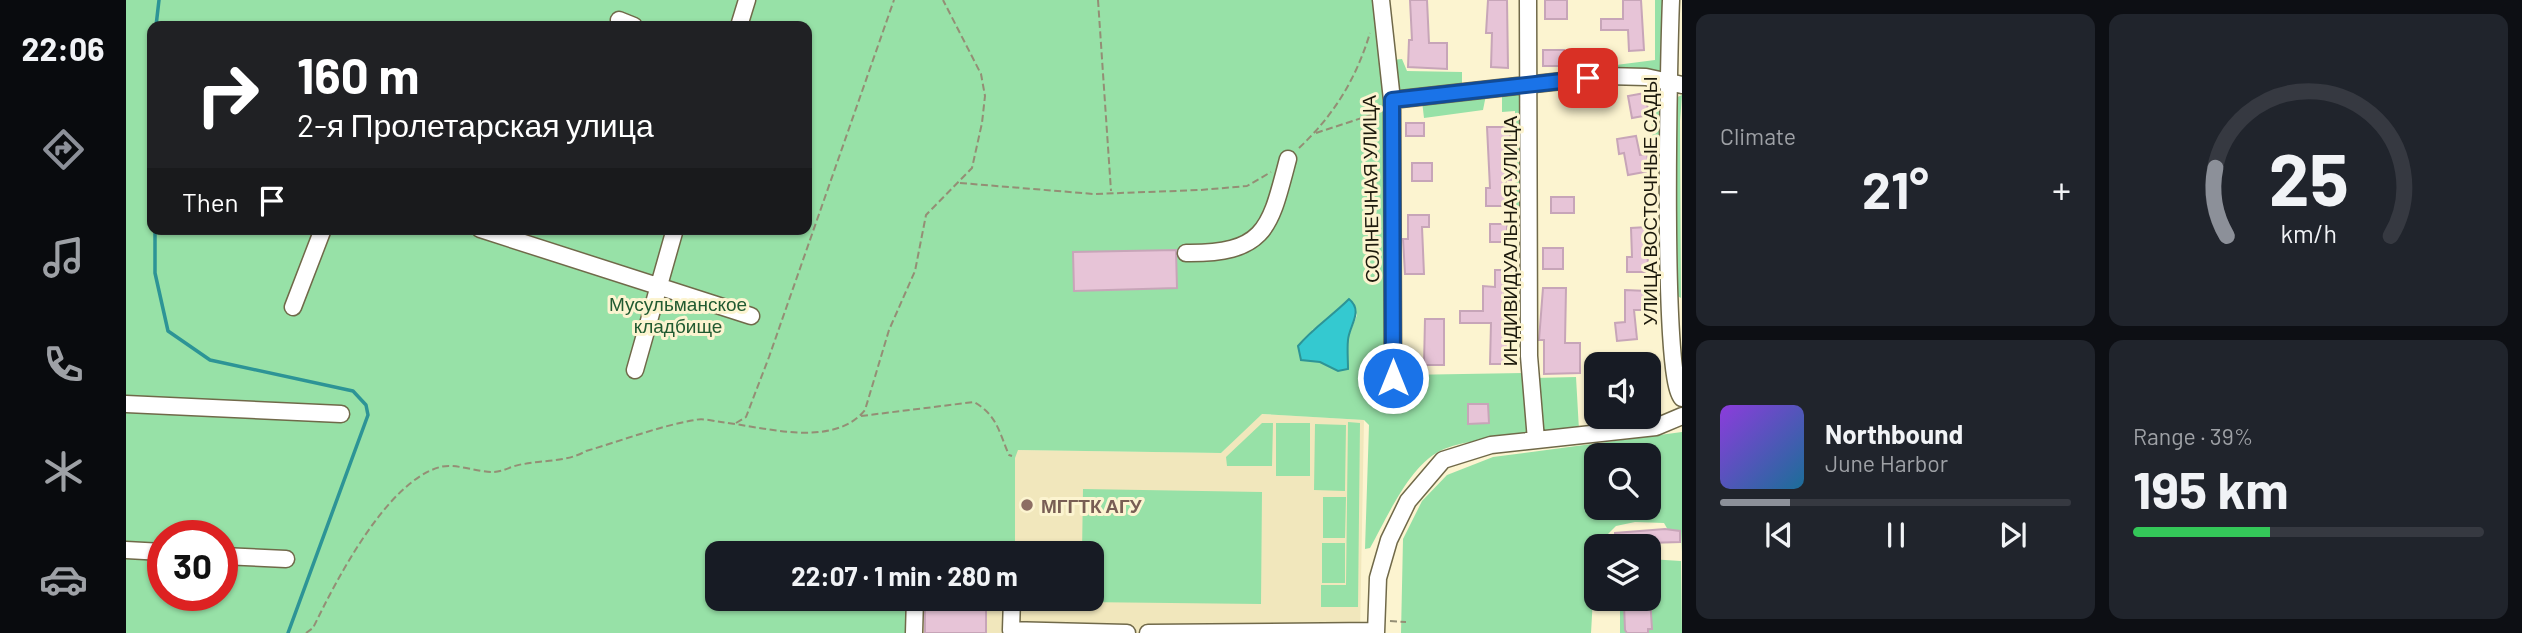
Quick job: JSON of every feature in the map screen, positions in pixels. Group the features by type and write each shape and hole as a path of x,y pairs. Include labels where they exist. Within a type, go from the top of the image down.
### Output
{"street":[{"path":"741,21 747,0"},
{"name":"ИНДИВИДУАЛЬНАЯ УЛИЦА","path":"1528,0 1529,356 1536,440"},
{"name":"УЛИЦА ВОСТОЧНЫЕ САДЫ","path":"1671,0 1675,85 1672,356 1676,394 1682,398"},
{"name":"СОЛНЕЧНАЯ УЛИЦА","path":"1381,7 1392,106 1393,378"},
{"path":"1392,106 1530,83 1606,76 1646,77 1675,85"},
{"path":"1186,253 1226,252 1264,230 1278,206 1288,159"},
{"path":"293,307 321,235"},
{"path":"499,235 751,316"},
{"path":"635,370 673,235"},
{"path":"126,404 341,414"},
{"path":"1148,633 1350,632 1379,628 1378,578 1389,540 1408,501 1443,460 1491,445 1656,427 1682,416"},
{"path":"126,550 147,551"},
{"path":"238,557 286,559"},
{"path":"914,633 915,611"},
{"path":"1012,611 1011,632 1127,633"}],"path":[{"path":"812,232 894,0"},
{"path":"306,633 313,628 341,571 376,516 421,477 441,466 495,472 521,464 575,457 586,451 696,419 822,432 841,429 860,417 865,410 889,330 915,271 926,215 972,168 985,96 981,74 943,0"},
{"path":"1098,0 1111,192"},
{"path":"959,183 982,183 1034,191 1111,192 1247,186 1259,181 1288,159 1338,106 1353,80 1381,7"},
{"path":"1314,134 1339,128 1392,106"},
{"path":"735,424 746,417 811,235"},
{"path":"860,417 974,402 988,410 999,425 1006,448 1012,456"},
{"path":"1379,628 1406,622"}],"shaded area":[{"name":"МГГТК АГУ","path":"1261,414 1364,420 1360,633 709,633 708,611 1104,611 1104,541 705,541 705,569 698,458 1018,450 1221,453"}],"green space":[{"name":"Мусульманское кладбище","path":"126,0 1381,0 1392,100 1394,378 1403,375 1523,373 1530,437 1464,443 1432,456 1410,479 1370,548 1365,549 1369,425 1364,420 1262,414 1221,453 1018,450 1015,458 1015,541 705,541 705,611 908,611 907,633 126,633","holes":["1349,299 1357,315 1348,338 1348,368 1338,371 1320,362 1312,330 1327,321"]},
{"path":"1655,0 1666,0 1664,77 1570,77 1569,71 1655,60"},
{"path":"1402,59 1407,71 1462,72 1462,88 1404,94 1394,88 1392,60"},
{"path":"1649,82 1664,87 1664,143 1653,143"},
{"path":"1521,87 1527,212 1516,212 1515,111 1502,112 1502,90"},
{"path":"1486,95 1483,110 1424,118 1422,101"},
{"path":"1682,95 1681,298 1674,294 1673,99"},
{"path":"1576,377 1579,430 1548,433 1539,428 1534,378"},
{"path":"1348,422 1360,423 1358,607 1321,607 1321,585 1346,585"},
{"path":"1262,423 1273,423 1272,466 1227,466 1226,457"},
{"path":"1276,423 1310,423 1310,476 1276,476"},
{"path":"1315,424 1346,425 1345,491 1314,490"},
{"path":"1682,432 1682,552 1681,531 1668,530 1664,523 1635,522 1616,526 1608,534 1584,534 1584,611 1592,611 1591,633 1401,633 1403,539 1422,501 1447,475 1493,457 1584,445 1584,520 1661,520 1661,443 1599,443"},
{"path":"1083,489 1262,492 1261,604 1104,602 1104,541 1082,541"},
{"path":"1323,497 1346,497 1345,538 1323,538"},
{"path":"1322,543 1345,543 1345,583 1322,583"},
{"path":"1661,560 1681,561 1682,633 1620,633 1620,611 1661,611"}],"water":[{"path":"1349,299 1356,314 1348,340 1348,369 1338,371 1320,362 1301,360 1298,346"}],"building":[{"path":"1410,0 1427,0 1429,43 1447,43 1447,69 1408,67 1409,40 1412,40"},
{"path":"1488,0 1507,0 1508,68 1491,67 1492,33 1486,33"},
{"path":"1545,0 1567,0 1567,19 1545,19"},
{"path":"1623,0 1641,0 1644,50 1629,51 1628,30 1601,30 1601,19 1623,19"},
{"path":"1543,50 1564,50 1564,66 1543,66"},
{"path":"1645,93 1649,115 1632,118 1628,96"},
{"path":"1406,123 1424,123 1424,136 1406,136"},
{"path":"1487,127 1510,127 1511,180 1506,180 1507,206 1486,206 1486,188 1490,188"},
{"path":"1636,136 1640,155 1647,154 1650,171 1628,175 1624,153 1619,154 1617,139"},
{"path":"1412,163 1432,163 1432,181 1412,181"},
{"path":"1551,197 1574,197 1574,213 1551,213"},
{"path":"1408,215 1429,215 1429,227 1422,227 1424,274 1405,274 1403,239 1408,239"},
{"path":"1490,224 1507,224 1507,242 1490,242"},
{"path":"1647,227 1648,272 1627,272 1627,257 1632,257 1631,228"},
{"path":"1543,248 1563,248 1563,269 1543,269"},
{"path":"1176,250 1177,288 1074,291 1073,252"},
{"path":"1495,270 1516,270 1516,282 1504,282 1504,321 1510,321 1509,364 1490,364 1491,323 1460,323 1460,311 1483,311 1483,286 1495,287"},
{"path":"1543,288 1566,288 1565,343 1580,343 1580,373 1544,374 1544,340 1539,340"},
{"path":"1625,290 1647,291 1647,310 1634,310 1637,339 1617,341 1615,323 1625,322"},
{"path":"1425,319 1444,319 1444,365 1424,365"},
{"path":"1468,404 1488,404 1489,423 1468,424"},
{"path":"1665,529 1680,531 1680,542 1661,543 1661,534 1615,533"},
{"path":"925,611 986,611 986,633 925,633"},
{"path":"1624,611 1651,611 1652,629 1648,629 1648,633 1627,633"}],"waterway":[{"path":"157,21 159,0"},
{"path":"155,235 155,273 168,331 210,360 353,391 366,405 368,415 288,633"}],"place":[{"name":"МГГТК АГУ","path":"1027,505"}],"route":[{"path":"1393,378 1392,100 1588,78"}]}
